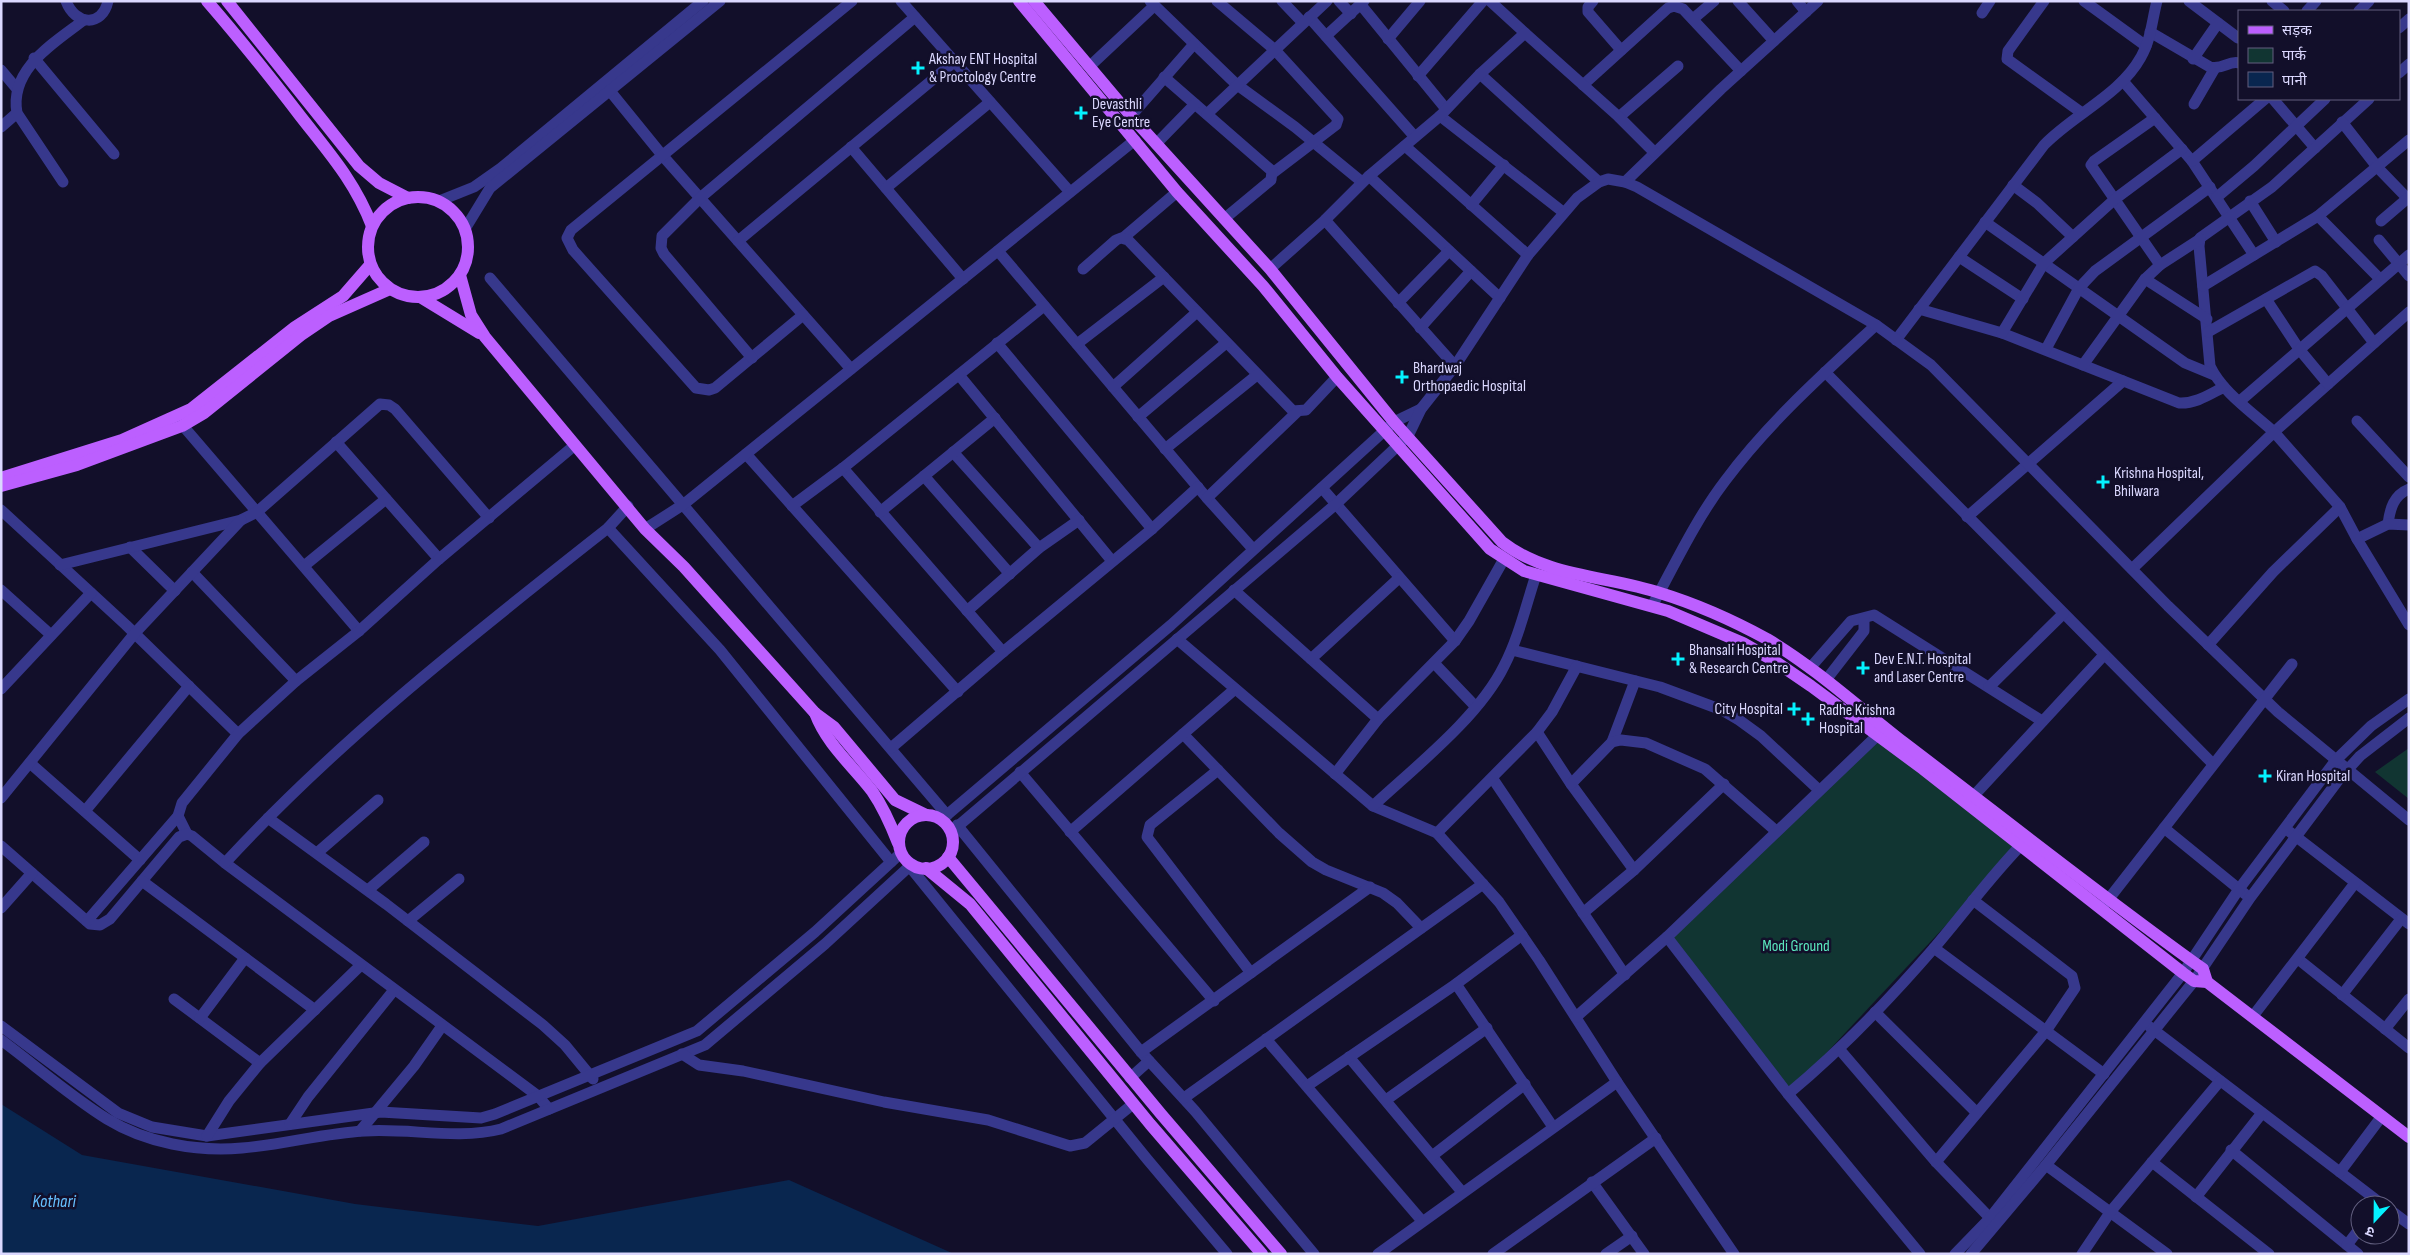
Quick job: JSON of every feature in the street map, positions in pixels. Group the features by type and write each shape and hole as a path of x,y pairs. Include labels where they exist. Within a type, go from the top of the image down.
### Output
{"main road":[{"path":"207,1 238,37 348,177 361,198 372,226"},
{"path":"227,1 358,166 368,176 408,198"},
{"path":"1019,1 1177,192 1263,286 1398,447 1490,549 1504,559 1536,575 1652,606 1743,643 1812,686 1881,731 2105,903 2183,973 2201,981 2253,1016 2409,1137"},
{"path":"1034,1 1130,116 1270,269 1394,422 1491,531 1519,555 1555,568 1660,592 1748,629 1826,680 1881,731"},
{"path":"423,197 438,201 452,210 465,229 468,253 460,275 443,291 420,297 404,296 390,289 378,278 370,264 368,241 372,226 386,208 408,198 423,197"},
{"path":"1,486 77,465 179,421 191,409 295,327 343,296 370,264"},
{"path":"460,275 471,315 485,337 646,529 684,567 815,713 834,727 895,800 926,815 944,818 954,828 952,845 948,856 938,865 926,868 911,866 900,849 885,812 872,791 822,731 815,713"},
{"path":"1,478 204,413 301,335 328,316 390,289"},
{"path":"420,297 485,337"},
{"path":"900,849 901,832 906,824 913,818 926,815"},
{"path":"948,856 1130,1078 1281,1254"},
{"path":"926,868 970,904 1133,1104 1262,1254"},
{"path":"2105,903 2191,960 2202,969 2201,981"},
{"path":"1014,960 1026,951"}],"street":[{"path":"66,1 72,14 84,20"},
{"path":"63,182 17,113 15,102 17,89 34,58 84,20 99,17 105,10 108,1"},
{"path":"438,201 474,187 501,168 689,6 703,1"},
{"path":"465,229 490,188 720,1"},
{"path":"803,315 715,388 709,390 696,388 573,250 568,242 571,230 852,1"},
{"path":"901,1 1070,192"},
{"path":"1216,1 1275,50 1338,119 1336,125 1312,141 1273,173 1271,180 1224,219"},
{"path":"1282,1 1326,36 1415,137"},
{"path":"1207,114 1236,84 1327,1"},
{"path":"1339,1 1351,14"},
{"path":"1388,39 1420,1"},
{"path":"1418,76 1483,1"},
{"path":"1490,1 1620,117 1654,152"},
{"path":"1578,1 1590,5 1589,14 1621,50"},
{"path":"1693,19 1714,1"},
{"path":"1738,1 1774,41"},
{"path":"1797,1 1806,12"},
{"path":"1625,182 1654,152 1818,1"},
{"path":"1982,13 1990,1"},
{"path":"2044,1 2008,51 2007,59 2082,113"},
{"path":"1896,340 2049,140 2123,81 2135,66 2146,46 2157,1"},
{"path":"2189,1 2238,38"},
{"path":"2272,1 2283,10"},
{"path":"2087,2 2146,46"},
{"path":"1326,36 1362,3 1443,112 1504,166 1564,212"},
{"path":"1090,66 1152,4 1236,84 1366,179 1500,298"},
{"path":"1583,85 1671,6 1679,6 1741,71"},
{"path":"752,358 661,248 662,236 700,198 915,17"},
{"path":"2193,59 2218,23"},
{"path":"2150,32 2193,59 2215,68 2220,68 2233,62 2238,63"},
{"path":"1270,269 1325,220 1366,179 1443,112 1480,74 1525,33"},
{"path":"1130,116 1194,44"},
{"path":"34,58 114,154"},
{"path":"738,241 954,62"},
{"path":"1620,117 1678,66"},
{"path":"2194,104 2215,68"},
{"path":"1,70 17,89"},
{"path":"1480,74 1599,182"},
{"path":"1164,77 1273,173"},
{"path":"2123,81 2192,162 2230,215 2254,255"},
{"path":"610,92 662,155 851,369"},
{"path":"2192,162 2264,100"},
{"path":"2274,100 2315,148"},
{"path":"2217,197 2298,126 2324,100"},
{"path":"2083,365 2145,279 2160,265 2200,239 2204,233 2272,186 2368,100"},
{"path":"886,188 990,102"},
{"path":"1156,144 1195,104"},
{"path":"1,127 17,113"},
{"path":"2155,118 2092,163 2093,170 2160,265"},
{"path":"2342,122 2378,168 2408,199 2381,221"},
{"path":"646,529 684,504 1134,140"},
{"path":"2203,286 2318,216 2378,168 2409,140"},
{"path":"1405,146 1528,255"},
{"path":"851,147 963,279"},
{"path":"2002,333 2044,263 2115,199 2182,149"},
{"path":"1471,205 1504,166"},
{"path":"1314,1254 1184,1098 1141,1052 954,828 1336,504 1398,447 1408,436 1421,409 1455,366 1528,255 1577,198 1599,182 1608,179 1625,182 1876,325 1931,365 2208,645 2264,698 2347,770 2409,820"},
{"path":"2013,185 2037,203 2073,237"},
{"path":"2046,349 2080,288 2095,271 2210,186"},
{"path":"1083,269 1116,240 1123,238 1177,192"},
{"path":"2250,201 2276,242"},
{"path":"2318,216 2380,279"},
{"path":"1325,220 1455,366"},
{"path":"1985,222 2185,363 2214,375 2274,432 2340,507 2356,539 2409,625"},
{"path":"1123,238 1130,241 1289,409 1297,412"},
{"path":"2200,239 2208,332 2208,354 2214,375"},
{"path":"2379,240 2409,276"},
{"path":"998,251 1112,387 1253,549"},
{"path":"1398,303 1449,251"},
{"path":"2240,401 2409,255"},
{"path":"1959,257 2023,299"},
{"path":"1420,328 1471,271"},
{"path":"2208,332 2314,271 2322,276 2374,343"},
{"path":"1077,344 1164,277"},
{"path":"490,278 892,748 944,818 1171,625 1394,422 1421,409"},
{"path":"2145,279 2207,319"},
{"path":"2266,299 2299,349 2328,384"},
{"path":"792,506 844,468 1044,306"},
{"path":"1919,309 2002,333 2046,349 2179,404 2189,404 2198,401 2224,386"},
{"path":"1112,387 1197,312"},
{"path":"2132,569 2274,432 2407,316"},
{"path":"1652,606 1707,506 1725,480 1753,446 1825,372 1876,325"},
{"path":"1138,417 1226,343"},
{"path":"997,344 1152,529"},
{"path":"1825,372 2213,764"},
{"path":"959,374 1112,561"},
{"path":"1166,449 1257,376"},
{"path":"1207,498 1297,412 1306,410 1337,376"},
{"path":"1967,517 2123,381"},
{"path":"60,564 242,520 257,512 380,404 389,404 489,518"},
{"path":"880,512 995,418"},
{"path":"179,421 359,631"},
{"path":"2357,421 2409,477"},
{"path":"336,442 439,559"},
{"path":"549,1109 538,1096 187,834 178,816 178,810 186,796 238,734 296,681 359,631 439,559 575,445"},
{"path":"953,452 1039,548"},
{"path":"746,454 958,692"},
{"path":"844,468 880,512 1003,652"},
{"path":"924,476 1010,574"},
{"path":"892,748 1003,652 1152,529 1198,487"},
{"path":"1322,488 1455,641"},
{"path":"2388,524 2390,512 2397,496 2409,489"},
{"path":"304,566 386,498"},
{"path":"226,863 268,818 367,724 608,528 628,506"},
{"path":"2208,645 2273,572 2340,507"},
{"path":"1,510 135,633 238,734"},
{"path":"1,798 135,633 242,520"},
{"path":"967,612 1039,548 1079,520"},
{"path":"2356,539 2388,524 2409,526"},
{"path":"608,528 720,650 891,862"},
{"path":"130,547 175,591"},
{"path":"1335,774 1378,720 1455,641 1469,622 1504,559"},
{"path":"192,572 296,681"},
{"path":"1373,806 1456,727 1491,686 1512,650 1536,575"},
{"path":"1311,660 1399,578"},
{"path":"1234,590 1378,720"},
{"path":"1,690 91,593"},
{"path":"4,597 51,636"},
{"path":"1989,687 2063,614"},
{"path":"1810,668 1851,621 1864,619 1870,615 1878,616 2042,721"},
{"path":"1826,680 1864,631 1864,619"},
{"path":"1177,639 1373,806 1437,833 1499,902 1617,1082 1734,1254"},
{"path":"1512,650 1635,681 1707,704 1739,720 1761,736 1819,790"},
{"path":"1970,800 2104,655"},
{"path":"1434,663 1475,706"},
{"path":"2105,903 2292,664"},
{"path":"1437,833 1493,779 1537,732 1552,712 1577,666"},
{"path":"1571,784 1612,742 1635,681"},
{"path":"85,812 189,686"},
{"path":"1070,832 1236,689"},
{"path":"1955,1254 1990,1218 2183,973 2284,827 2336,760 2371,726 2409,699"},
{"path":"2202,969 2250,898 2347,770 2360,756 2409,718"},
{"path":"1576,1017 1667,937 1881,731"},
{"path":"1537,732 1571,784 1634,870"},
{"path":"1183,734 1312,862 1326,870 1370,887 1397,903 1421,928"},
{"path":"1612,742 1621,740 1646,743 1705,769 1776,830"},
{"path":"30,763 140,860"},
{"path":"1218,770 1150,825 1147,836 1252,973"},
{"path":"1020,772 1214,1001"},
{"path":"1493,779 1625,975"},
{"path":"1583,913 1634,870 1724,784"},
{"path":"317,853 378,800"},
{"path":"87,921 178,816"},
{"path":"268,818 368,890 543,1025 565,1045 599,1088"},
{"path":"2284,827 2405,922 2342,995"},
{"path":"2164,828 2250,898"},
{"path":"1,846 94,926 105,923 179,837 187,834"},
{"path":"1788,1094 1840,1050 1934,948 2025,841"},
{"path":"368,890 424,842"},
{"path":"1,1026 118,1113 152,1127 207,1136 375,1113 481,1118 696,1031 815,932 891,862 900,849"},
{"path":"1,1040 108,1119 149,1137 200,1149 242,1148 360,1131 484,1133 549,1109 705,1045 825,944 911,866 1115,1120 1227,1254"},
{"path":"1,908 32,873"},
{"path":"408,921 459,879"},
{"path":"142,881 315,1010"},
{"path":"2253,1016 2355,883"},
{"path":"1184,1098 1483,884"},
{"path":"1141,1052 1370,887"},
{"path":"1936,1162 2046,1031 2073,992 2074,980 1973,900"},
{"path":"1307,1086 1456,984 1522,935"},
{"path":"1667,937 1788,1094 1920,1254"},
{"path":"1934,948 2104,1074"},
{"path":"200,1018 245,958"},
{"path":"2298,959 2409,1048"},
{"path":"207,1136 229,1101 260,1063 361,965"},
{"path":"1971,1254 2155,1030 2201,981"},
{"path":"1456,984 1553,1127"},
{"path":"290,1124 308,1097 394,990"},
{"path":"174,999 260,1063"},
{"path":"2385,1029 2409,999"},
{"path":"1875,1012 1977,1113"},
{"path":"2145,1022 2369,1195"},
{"path":"360,1131 414,1066 442,1026"},
{"path":"1386,1100 1487,1028"},
{"path":"1266,1039 1422,1221"},
{"path":"1840,1050 1936,1162 1990,1218"},
{"path":"682,1054 699,1065 743,1071 884,1102 988,1120 1070,1146 1085,1143 1133,1104"},
{"path":"1349,1057 1462,1192"},
{"path":"1130,1078 1149,1061"},
{"path":"2082,1254 2111,1211 2220,1081"},
{"path":"1378,1254 1617,1082"},
{"path":"1432,1156 1525,1084"},
{"path":"2196,1197 2231,1150 2262,1113"},
{"path":"2340,1172 2382,1116"},
{"path":"1493,1254 1656,1138"},
{"path":"2231,1150 2358,1254"},
{"path":"2152,1162 2269,1254"},
{"path":"2046,1165 2167,1254"},
{"path":"1592,1182 1644,1254"},
{"path":"1606,1254 1632,1236"},
{"path":"2347,1245 2350,1241"}],"green space":[{"name":"Modi Ground","path":"1874,739 2021,845 1788,1094 1667,937"},
{"path":"2409,748 2409,799 2375,772"}],"water":[{"name":"Kothari","path":"1,1104 82,1155 355,1204 538,1226 789,1180 954,1254 1,1254"}],"place":[{"name":"Akshay ENT Hospital & Proctology Centre","path":"918,68"},
{"name":"Devasthli Eye Centre","path":"1081,113"},
{"name":"Bhardwaj Orthopaedic Hospital","path":"1402,377"},
{"name":"Krishna Hospital, Bhilwara","path":"2103,482"},
{"name":"Bhansali Hospital & Research Centre","path":"1678,659"},
{"name":"Dev E.N.T. Hospital and Laser Centre","path":"1863,668"},
{"name":"City Hospital","path":"1794,709"},
{"name":"Radhe Krishna Hospital","path":"1808,719"},
{"name":"Kiran Hospital","path":"2265,776"}]}
